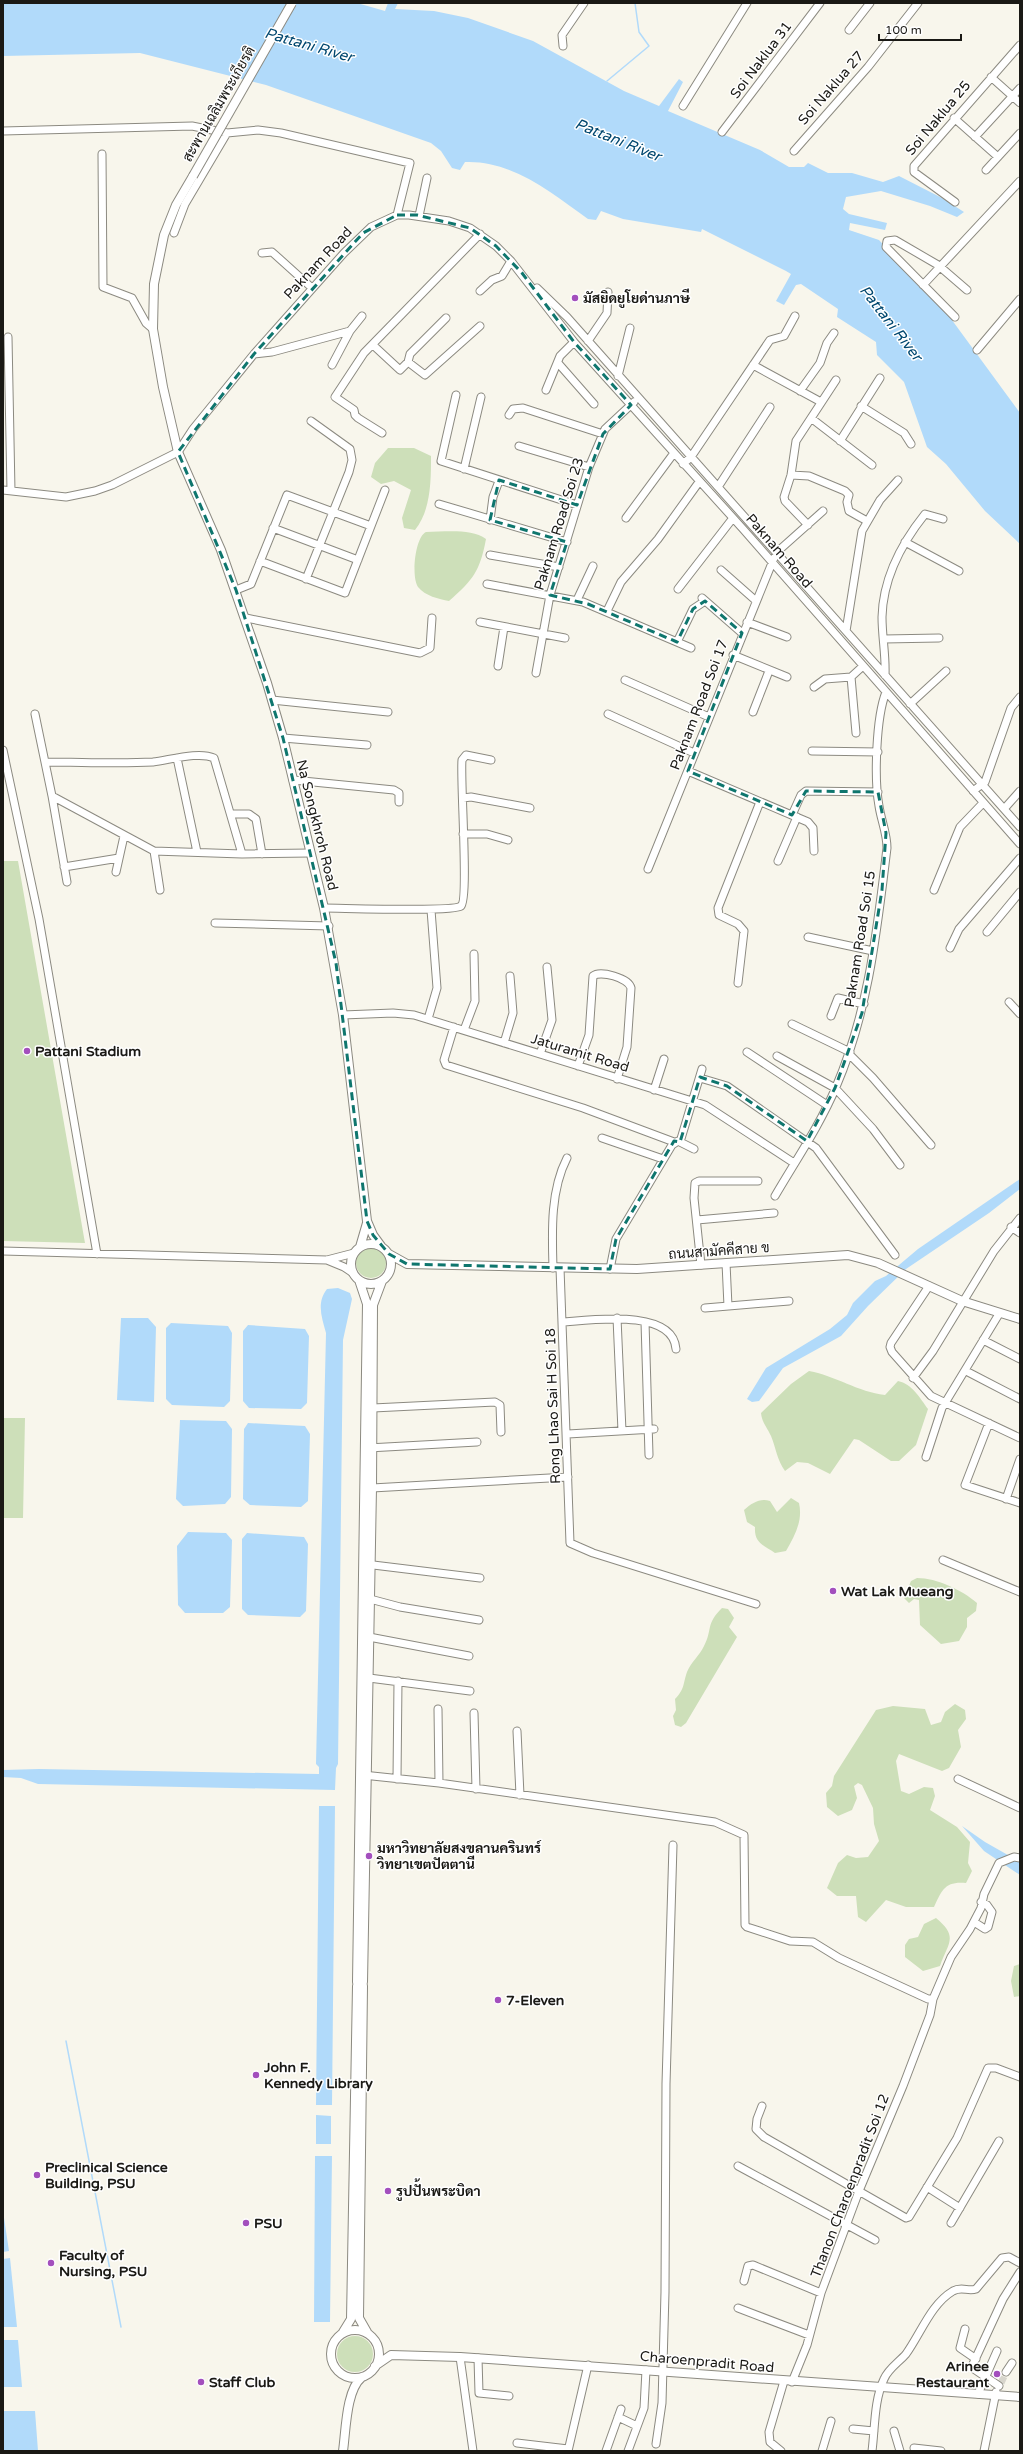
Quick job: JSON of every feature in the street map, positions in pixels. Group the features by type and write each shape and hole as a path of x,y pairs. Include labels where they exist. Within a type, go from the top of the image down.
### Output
{"main road":[{"name":"สะพานเฉลิมพระเกียรติ","path":"153,329 154,284 164,235 176,205 292,3"},
{"name":"Na Songkhroh Road","path":"153,329 163,387 178,452 236,590 283,738 329,926 343,1015 367,1221 373,1235 381,1246"},
{"name":"Na Songkhroh Road","path":"357,1250 367,1221"},
{"path":"343,2451 351,2395 355,2385 375,2366 391,2355 377,2344 367,2332 359,2318 360,1984 363,1775 367,1564 368,1448 367,1304 359,1280 353,1273 351,1263 357,1250 370,1243 381,1246 389,1254 391,1265 385,1279 376,1293 373,1305 373,1408 368,1448 372,1488 367,1564 370,1599 363,1775"},
{"name":"ถนนสามัคคีสาย ข","path":"389,1254 407,1264 610,1269 726,1264 848,1255 864,1258 889,1268 962,1301 999,1314 1020,1318"},
{"path":"359,1280 371,1284 385,1279 396,1269 407,1264"},
{"path":"351,2395 350,2386 332,2362 331,2350 337,2337 343,2332 351,2319 360,1984"},
{"path":"343,2332 359,2329 367,2332"},
{"path":"375,2366 379,2355 377,2344"},
{"name":"Charoenpradit Road","path":"391,2355 460,2357 588,2365 788,2382 1020,2397"},
{"path":"342,2374 352,2378 362,2377"}],"street":[{"path":"563,46 562,35 584,3"},
{"path":"683,106 747,3"},
{"name":"Soi Naklua 31","path":"722,132 820,3"},
{"path":"850,30 870,3"},
{"name":"Soi Naklua 27","path":"794,151 868,67 918,3"},
{"name":"Soi Naklua 25","path":"955,202 914,172 913,168 917,160 1020,45"},
{"path":"991,77 1020,103"},
{"path":"975,137 1020,88"},
{"path":"954,118 998,157"},
{"path":"3,131 192,126 227,133 258,130 281,133 410,163 398,215"},
{"path":"174,233 185,204 227,133"},
{"path":"986,170 1020,133"},
{"path":"102,154 103,287 132,298 146,323 153,329"},
{"path":"419,216 427,178"},
{"path":"923,285 1020,181"},
{"name":"Paknam Road","path":"178,452 197,424 254,354 363,233 379,222 398,215 419,216 449,221 480,234 511,261 574,342 674,453 698,482 733,518 982,803 1020,844"},
{"path":"382,433 358,418 355,415 354,410 335,397 364,353 480,234"},
{"path":"955,317 886,247 887,241 894,240 940,267 966,290"},
{"path":"262,253 272,252 312,288"},
{"path":"480,291 492,280 502,276 511,261"},
{"name":"Paknam Road","path":"522,274 588,341 778,552 866,654 1019,826"},
{"path":"588,341 608,313 608,292"},
{"path":"977,350 1020,299"},
{"path":"332,365 350,331 362,316"},
{"path":"683,464 691,457 770,340 784,336 795,316"},
{"path":"373,345 400,370 408,362 410,354 446,318"},
{"path":"408,362 425,375 480,326"},
{"path":"618,376 630,328"},
{"path":"254,354 272,352 350,331"},
{"path":"800,391 820,363 827,343 834,333"},
{"path":"8,337 11,491"},
{"path":"546,390 564,350 574,342"},
{"path":"558,363 594,404"},
{"path":"753,365 821,402"},
{"path":"840,441 880,378"},
{"path":"808,525 785,501 784,497 792,475 793,452 796,441 836,380"},
{"path":"456,395 449,429 440,460 443,463 577,505"},
{"path":"464,469 481,397"},
{"name":"Paknam Road Soi 23","path":"536,673 550,595 577,505 602,434 607,426 639,398"},
{"path":"861,406 904,433 911,444"},
{"path":"718,487 770,407"},
{"path":"509,414 512,409 523,408 602,434"},
{"path":"811,418 872,465"},
{"path":"306,579 349,472 352,454 350,449 311,421"},
{"path":"519,446 590,467"},
{"path":"3,490 66,497 94,491 112,485 178,452"},
{"path":"626,518 674,453"},
{"path":"792,475 809,476 845,491 849,495 847,502 849,511 867,521"},
{"path":"846,630 862,531 880,500 898,480"},
{"path":"490,520 493,497 499,481"},
{"path":"607,611 621,582 658,540 698,482"},
{"path":"260,561 345,593 385,490"},
{"path":"236,590 251,584 287,495 371,526"},
{"path":"439,504 567,542"},
{"name":"Paknam Road Soi 17","path":"648,869 771,561 778,552 823,511"},
{"path":"885,675 882,608 886,585 896,559 905,542 924,514 943,519"},
{"path":"678,589 733,518"},
{"path":"273,528 358,560"},
{"path":"905,542 958,571"},
{"path":"490,555 559,567"},
{"path":"577,600 593,566"},
{"path":"721,570 755,600"},
{"path":"487,584 577,600 607,611 691,648"},
{"path":"677,642 693,609 704,600 742,633"},
{"path":"246,618 420,653 430,648 432,618"},
{"path":"480,622 564,638"},
{"path":"746,622 787,637"},
{"path":"498,666 504,627"},
{"path":"884,639 939,638"},
{"path":"856,733 851,677 861,664 866,654"},
{"path":"733,655 769,671 787,677"},
{"path":"753,712 769,671"},
{"path":"910,704 946,671"},
{"path":"814,687 825,679 851,677"},
{"path":"625,680 708,717"},
{"name":"Paknam Road Soi 15","path":"775,1196 827,1105 835,1088 849,1053 864,1004 874,951 887,848 878,792 879,715 886,692"},
{"path":"973,791 982,784 986,778 1011,708 1020,697"},
{"path":"272,700 388,712"},
{"path":"35,714 46,762 67,882"},
{"path":"608,714 694,753"},
{"path":"283,738 367,745"},
{"path":"3,750 39,919 97,1254"},
{"path":"812,751 878,752"},
{"path":"324,908 431,910 454,909 463,903 461,769 463,757 466,755 490,760"},
{"path":"46,762 110,763 177,758 214,758 242,854"},
{"path":"177,758 197,852"},
{"path":"688,771 795,816 812,826 814,851"},
{"path":"293,780 394,790 399,792 399,802"},
{"path":"778,861 795,816 801,795 806,791 878,792"},
{"path":"1004,810 1020,791"},
{"path":"52,796 154,851 242,854 310,853"},
{"path":"462,798 473,797 530,808"},
{"path":"738,983 744,931 738,924 720,915 718,908 760,802"},
{"path":"934,890 960,826 982,803"},
{"path":"231,814 249,814 256,819 262,854"},
{"path":"1011,834 1019,826"},
{"path":"463,834 487,834 508,840"},
{"path":"116,872 124,836"},
{"path":"154,851 160,890"},
{"path":"64,867 119,858"},
{"path":"950,948 959,929 1020,858"},
{"path":"987,932 1020,892"},
{"path":"428,1019 437,988 431,910"},
{"path":"215,923 329,926"},
{"path":"808,937 874,951"},
{"path":"464,1030 475,1001 474,954"},
{"path":"540,1054 552,1020 547,967"},
{"path":"578,1066 589,1035 593,976 597,974 617,978 628,982 631,988 627,1047 617,1078"},
{"path":"504,1043 513,1013 510,976"},
{"path":"831,1016 838,998 864,1004"},
{"path":"1009,1002 1020,1014"},
{"name":"Jaturamit Road","path":"343,1015 405,1013 464,1030 711,1108 794,1162"},
{"path":"792,1024 849,1053 873,1078 931,1145"},
{"path":"454,1027 444,1060 446,1065 575,1106 694,1149"},
{"path":"747,1052 827,1105"},
{"path":"777,1056 835,1088 873,1128 900,1165"},
{"path":"654,1090 664,1059"},
{"path":"610,1269 616,1239 664,1159 677,1142 692,1102 702,1069"},
{"path":"700,1078 727,1086 807,1141 822,1154 896,1255"},
{"path":"602,1138 664,1159"},
{"name":"Rong Lhao Sai H Soi 18","path":"566,1158 562,1168 556,1197 553,1232 563,1322 568,1434 570,1543 593,1553 756,1604"},
{"path":"701,1265 693,1186 696,1182 758,1181"},
{"path":"697,1220 774,1213"},
{"path":"913,1378 934,1351 962,1301 1011,1227 1020,1218"},
{"path":"1011,1227 1020,1233"},
{"path":"3,1251 327,1260 357,1250"},
{"path":"327,1260 344,1267 353,1273"},
{"path":"726,1264 728,1306"},
{"path":"929,1286 890,1345 892,1352 913,1378 931,1396 1020,1438"},
{"path":"706,1308 789,1301"},
{"path":"926,1457 935,1427 945,1403 966,1371 999,1314"},
{"path":"617,1318 622,1431"},
{"path":"563,1322 631,1318 645,1322 671,1335 676,1343 676,1350"},
{"path":"645,1322 651,1429 649,1455"},
{"path":"983,1340 1020,1359"},
{"path":"966,1371 1020,1399"},
{"path":"373,1408 495,1402 500,1405 501,1432"},
{"path":"988,1423 964,1485 1020,1503"},
{"path":"568,1434 651,1429"},
{"path":"368,1448 477,1442"},
{"path":"1006,1499 1020,1459"},
{"path":"372,1488 568,1477"},
{"path":"943,1560 1020,1592"},
{"path":"367,1564 480,1578"},
{"path":"370,1599 400,1607 479,1620"},
{"path":"369,1637 469,1656"},
{"path":"368,1678 470,1691"},
{"path":"396,1778 398,1681"},
{"path":"438,1709 439,1783"},
{"path":"474,1713 476,1789"},
{"path":"517,1731 520,1796"},
{"path":"363,1775 439,1783 520,1796 715,1822 741,1832 745,1839 745,1920 747,1927 790,1941 813,1942 839,1958 924,1998 933,1999"},
{"path":"958,1779 1020,1808"},
{"path":"656,2444 662,2403 665,2292 667,2042 673,1845"},
{"name":"Thanon Charoenpradit Soi 12","path":"781,2451 770,2442 769,2432 788,2382 809,2334 822,2293 859,2191 903,2086 930,2014 933,1999 951,1957 974,1922 999,1863 1017,1858"},
{"path":"974,1922 985,1929 990,1922 992,1912 987,1905 982,1902"},
{"path":"762,2106 756,2125 758,2132 906,2218 909,2217 957,2138 988,2068 996,2068 1020,2077"},
{"path":"951,2223 999,2141"},
{"path":"738,2166 875,2240"},
{"path":"927,2187 960,2208"},
{"path":"872,2451 881,2388 886,2375 905,2354 932,2313 952,2292 963,2288 972,2290 976,2289 1002,2258 1009,2257 1020,2263"},
{"path":"744,2281 748,2266 753,2265 822,2293"},
{"path":"984,2451 995,2395 1000,2384 985,2377 973,2367 1003,2299 1020,2272"},
{"path":"738,2308 809,2334"},
{"path":"965,2329 960,2348 976,2358"},
{"path":"978,2394 997,2351"},
{"path":"460,2357 473,2451"},
{"path":"478,2358 479,2393 509,2396"},
{"path":"1006,2372 1012,2363"},
{"path":"517,2443 568,2450 588,2365"},
{"path":"628,2451 644,2408 646,2370"},
{"path":"606,2451 621,2409"},
{"path":"618,2418 637,2426"},
{"path":"822,2451 831,2421"},
{"path":"853,2429 874,2431"},
{"path":"894,2431 900,2451"},
{"path":"914,2448 940,2451"}],"highlighted area":[{"path":"397,215 417,215 470,228 496,246 522,273 574,342 631,405 603,434 577,505 499,480 490,520 567,542 550,595 588,604 677,642 693,609 705,601 742,633 688,771 792,815 806,791 878,792 886,833 882,890 862,1013 835,1088 807,1141 727,1086 700,1077 680,1142 674,1141 616,1239 610,1269 407,1264 389,1254 373,1235 367,1221 336,963 283,738 236,590 178,452 254,354 363,233"}],"green space":[{"path":"388,448 414,448 431,456 429,495 424,514 415,530 404,528 402,518 411,490 394,481 381,484 371,477 375,463"},
{"path":"426,532 465,532 473,533 486,539 478,567 470,581 449,601 424,593 418,587 416,582 415,558 419,541 422,535"},
{"name":"Pattani Stadium","path":"3,861 18,861 85,1243 3,1241"},
{"path":"371,1248 382,1252 386,1263 382,1274 371,1278 360,1274 356,1263 360,1252"},
{"path":"809,1371 828,1376 866,1391 885,1395 898,1381 912,1388 928,1409 916,1445 899,1461 891,1461 859,1440 854,1439 830,1474 808,1463 797,1462 785,1471 780,1463 761,1413 791,1384"},
{"path":"3,1418 25,1418 23,1518 3,1518"},
{"path":"791,1498 799,1503 799,1522 786,1551 775,1553 760,1543 756,1537 755,1527 747,1522 744,1510 756,1502 766,1500 770,1501 777,1512"},
{"path":"917,1578 941,1582 957,1589 977,1603 976,1611 967,1618 967,1627 959,1641 941,1644 920,1625 919,1600 914,1599 909,1603 904,1598 911,1581"},
{"path":"722,1608 728,1609 734,1618 729,1627 737,1637 686,1723 681,1727 675,1725 673,1716 676,1710 675,1699 682,1689 689,1668 707,1640 713,1619"},
{"path":"955,1704 965,1710 966,1719 958,1730 961,1747 949,1768 942,1771 899,1754 896,1761 901,1791 909,1794 924,1787 933,1788 935,1796 930,1810 957,1827 970,1842 968,1863 972,1871 966,1883 953,1884 945,1888 934,1907 906,1907 886,1900 866,1922 858,1917 856,1896 837,1896 827,1888 838,1863 847,1855 856,1858 868,1857 879,1841 874,1824 873,1808 862,1785 858,1783 854,1786 857,1798 852,1810 838,1816 827,1807 826,1793 832,1786 834,1776 876,1710 893,1706 925,1709 931,1725 941,1722 945,1712"},
{"path":"936,1918 947,1930 950,1940 940,1966 923,1971 905,1957 905,1945 909,1939 918,1937 924,1924"},
{"path":"1020,1964 1020,1996 1014,1997 1011,1981 1014,1966"},
{"path":"359,2336 368,2341 372,2347 372,2361 368,2367 359,2372 351,2372 342,2367 338,2361 337,2350 342,2341 348,2337"}],"water":[{"name":"Pattani River","path":"3,3 357,3 385,11 388,3 398,3 395,9 434,11 468,18 533,41 624,91 659,106 679,79 683,82 668,111 760,150 789,167 804,167 808,163 828,173 852,173 883,182 899,176 942,198 964,212 957,217 930,206 881,191 846,197 843,209 849,214 887,223 885,230 850,223 849,230 879,240 949,316 1020,413 1020,544 985,511 946,464 927,447 904,382 877,355 876,342 837,317 838,309 801,284 796,285 784,305 776,301 791,274 786,271 702,229 701,232 623,219 601,211 596,220 588,219 546,189 515,172 499,166 482,163 465,162 460,170 452,168 441,151 431,143 266,85 140,53 3,56"},
{"path":"1020,1179 1020,1189 989,1213 906,1269 868,1306 841,1336 783,1368 759,1401 752,1402 747,1399 766,1368 830,1329 847,1315 853,1303 875,1281 886,1276 918,1249"},
{"path":"338,1288 350,1293 352,1299 343,1340 338,1764 336,1768 335,1790 38,1784 21,1778 3,1777 3,1770 39,1769 319,1774 319,1767 316,1764 326,1333 321,1305 327,1289"},
{"path":"121,1318 148,1318 156,1327 154,1402 117,1400"},
{"path":"171,1323 228,1326 232,1333 230,1401 224,1407 172,1405 166,1399 166,1328"},
{"path":"248,1325 305,1329 309,1336 307,1403 301,1409 249,1408 243,1401 243,1331"},
{"path":"180,1420 226,1421 232,1429 231,1497 225,1504 183,1506 176,1499"},
{"path":"248,1423 305,1426 310,1434 308,1501 301,1507 250,1505 243,1499 244,1429"},
{"path":"188,1532 226,1533 232,1540 230,1607 223,1613 185,1613 178,1605 177,1546"},
{"path":"247,1533 304,1537 308,1544 306,1611 300,1617 248,1615 242,1609 242,1539"},
{"path":"319,1806 335,1806 332,2105 316,2105"},
{"path":"962,1826 985,1842 1020,1862 1020,1875 984,1851"},
{"path":"316,2115 331,2116 331,2144 316,2144"},
{"path":"315,2156 332,2156 330,2322 314,2322"},
{"path":"3,2211 9,2251 3,2252"},
{"path":"10,2258 17,2327 3,2327 3,2259"},
{"path":"3,2340 18,2340 22,2387 3,2387"},
{"path":"3,2411 35,2411 38,2451 3,2451"}],"waterway":[{"path":"607,81 649,46 639,32 635,3"},
{"path":"66,2041 121,2327"}],"tunnel":[{"path":"1001,2383 1006,2372"}],"place":[{"name":"มัสยิดยูโยด่านภาษี","path":"575,298"},
{"name":"Pattani Stadium","path":"27,1051"},
{"name":"Wat Lak Mueang","path":"833,1591"},
{"name":"มหาวิทยาลัยสงขลานครินทร์ วิทยาเขตปัตตานี","path":"369,1856"},
{"name":"7-Eleven","path":"498,2000"},
{"name":"John F. Kennedy Library","path":"256,2075"},
{"name":"Preclinical Science Building, PSU","path":"37,2175"},
{"name":"รูปปั้นพระบิดา","path":"388,2191"},
{"name":"PSU","path":"246,2223"},
{"name":"Faculty of Nursing, PSU","path":"51,2263"},
{"name":"Arinee Restaurant","path":"997,2374"},
{"name":"Staff Club","path":"201,2382"}]}
